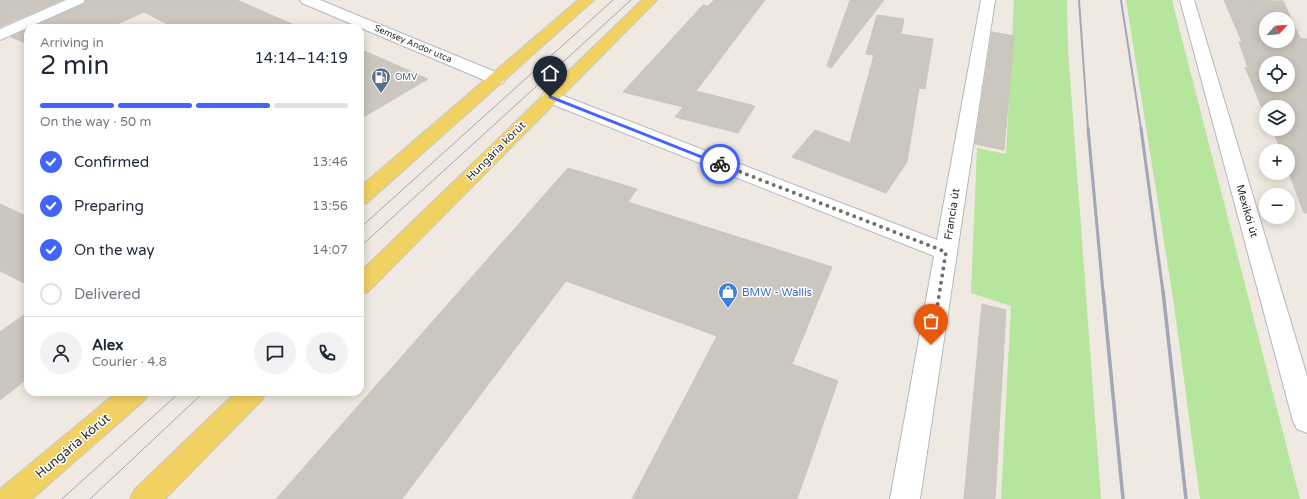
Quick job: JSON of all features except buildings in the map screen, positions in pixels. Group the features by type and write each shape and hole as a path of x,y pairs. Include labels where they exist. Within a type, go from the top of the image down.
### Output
{"main road":[{"path":"364,195 588,0"},
{"name":"Hungária körút","path":"364,282 650,0"},
{"name":"Hungária körút","path":"10,499 131,396"},
{"path":"145,499 249,396"}],"street":[{"path":"25,24 78,0"},
{"name":"Semsey Andor utca","path":"307,0 497,79"},
{"name":"Francia út","path":"906,499 988,0"},
{"name":"Mexikói út","path":"1187,0 1298,359 1307,421"},
{"path":"0,35 24,24"},
{"path":"550,97 946,252"}],"green space":[{"path":"1014,0 1067,0 1068,50 1101,499 1001,499 1011,306 971,293 977,148 1006,154"},
{"path":"1126,0 1172,0 1300,499 1200,499 1174,305"}],"tram line":[{"path":"364,224 613,0"},
{"path":"364,243 631,0"},
{"path":"62,499 176,396"},
{"path":"90,499 200,396"}],"railway":[{"path":"1079,0 1088,129"},
{"path":"1121,0 1141,129"},
{"path":"1088,128 1103,292"},
{"path":"1141,128 1163,292"},
{"path":"1103,291 1123,499"},
{"path":"1163,291 1186,499"}],"way so far":[{"path":"720,164 946,252 931,345"}],"place":[{"name":"OMV","path":"381,94"},
{"name":"BMW - Wallis","path":"728,309"}],"route":[{"path":"550,97 720,164"}]}
